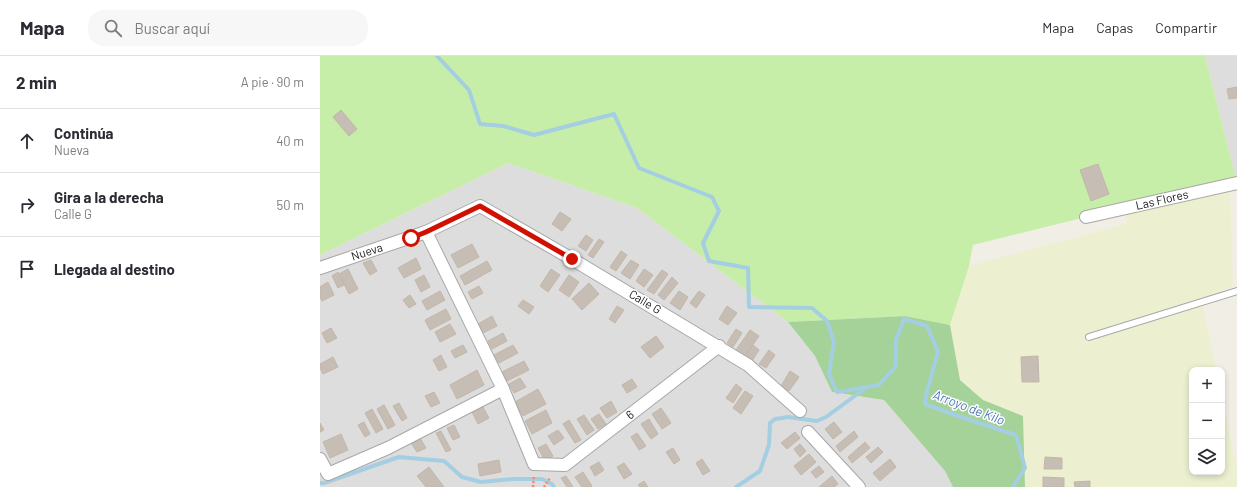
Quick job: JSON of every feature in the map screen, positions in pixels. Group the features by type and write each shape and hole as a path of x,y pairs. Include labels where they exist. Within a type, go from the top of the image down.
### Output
{"street":[{"name":"Las Flores","path":"1086,217 1237,183"},
{"name":"Nueva","path":"320,268 426,232 480,206"},
{"name":"Calle G","path":"480,206 719,346 748,365 800,412"},
{"path":"426,232 503,389 534,470"},
{"name":"6","path":"534,470 565,465 719,346"},
{"path":"320,459 328,474 388,448 503,389"},
{"path":"808,432 859,487"}],"lane":[{"path":"1088,337 1237,291"}],"path":[{"path":"533,487 534,470"},
{"path":"544,487 550,478"}],"shaded area":[{"path":"1205,56 1237,56 1237,183"},
{"path":"508,163 637,208 788,322 815,356 832,392 884,400 945,471 953,487 320,487 320,255"}],"green space":[{"path":"320,56 1205,56 1237,183 1086,217 973,245 969,266 950,325 905,316 788,322 637,208 508,163 320,255"},
{"path":"1230,190 1233,285 1202,302 1215,367 1189,367 1189,475 1225,475 1225,412 1237,470 1237,487 1025,487 1023,416 983,400 960,379 950,325 969,266 1126,224 1126,212"},
{"path":"905,316 950,325 960,380 983,400 1023,416 1025,487 953,487 945,471 884,400 832,392 815,356 788,322"}],"building":[{"path":"1237,87 1237,98 1229,99 1227,89"},
{"path":"341,110 357,129 349,136 333,117"},
{"path":"1098,164 1109,194 1091,201 1080,170"},
{"path":"560,212 571,219 562,231 552,224"},
{"path":"586,235 593,240 586,251 578,246"},
{"path":"599,239 604,242 593,258 588,255"},
{"path":"472,244 479,257 458,268 451,255"},
{"path":"621,251 627,255 616,271 610,267"},
{"path":"416,258 421,269 404,278 398,268"},
{"path":"371,260 377,271 370,275 363,263"},
{"path":"631,260 639,265 630,279 621,273"},
{"path":"487,261 492,270 465,285 460,276"},
{"path":"348,269 358,289 349,294 339,274"},
{"path":"551,269 560,275 548,292 540,286"},
{"path":"644,269 653,275 644,287 636,281"},
{"path":"662,270 668,274 654,294 647,290"},
{"path":"338,272 344,285 338,288 332,276"},
{"path":"424,275 430,287 421,292 415,280"},
{"path":"569,275 579,282 569,297 559,290"},
{"path":"672,277 678,283 664,300 658,295"},
{"path":"328,282 334,295 322,301 320,297 320,287"},
{"path":"589,283 599,294 582,310 572,299"},
{"path":"479,286 483,293 472,299 468,292"},
{"path":"440,291 445,300 427,310 422,301"},
{"path":"679,291 688,297 680,310 670,303"},
{"path":"699,291 705,295 696,308 690,303"},
{"path":"410,295 416,304 409,308 403,300"},
{"path":"523,300 534,307 529,314 518,306"},
{"path":"617,306 624,310 615,323 609,319"},
{"path":"727,306 737,313 728,325 719,319"},
{"path":"446,309 451,319 430,330 425,320"},
{"path":"492,316 497,326 483,333 478,324"},
{"path":"450,324 456,334 440,342 435,332"},
{"path":"331,328 337,338 327,343 322,333"},
{"path":"736,329 742,333 733,347 727,343"},
{"path":"750,330 759,336 745,356 736,350"},
{"path":"503,333 507,341 492,349 488,341"},
{"path":"656,336 664,347 650,358 641,347"},
{"path":"463,345 467,352 455,358 451,351"},
{"path":"513,345 518,353 499,363 494,355"},
{"path":"753,345 759,350 752,361 745,356"},
{"path":"769,350 775,355 766,368 759,364"},
{"path":"441,355 447,367 439,371 433,360"},
{"path":"1038,356 1039,382 1022,382 1021,357"},
{"path":"333,357 338,367 323,374 320,364"},
{"path":"524,361 529,370 507,381 502,372"},
{"path":"477,370 484,385 457,399 450,385"},
{"path":"790,371 799,377 789,391 781,386"},
{"path":"520,378 526,387 514,393 509,384"},
{"path":"632,379 637,387 627,393 622,385"},
{"path":"736,384 742,389 733,403 726,398"},
{"path":"538,389 546,404 523,416 515,402"},
{"path":"745,391 753,396 741,414 733,408"},
{"path":"434,392 440,403 431,407 425,396"},
{"path":"611,401 617,412 607,418 600,408"},
{"path":"399,403 407,418 402,421 393,406"},
{"path":"384,405 395,425 388,429 377,409"},
{"path":"483,407 489,418 478,424 472,412"},
{"path":"661,408 671,423 662,429 652,414"},
{"path":"372,409 383,429 376,433 365,413"},
{"path":"546,410 552,423 532,434 525,421"},
{"path":"599,414 606,424 598,429 591,419"},
{"path":"584,415 594,430 587,435 577,419"},
{"path":"649,419 658,434 651,439 641,424"},
{"path":"569,420 581,440 575,443 563,424"},
{"path":"364,422 370,434 365,437 358,425"},
{"path":"834,422 842,432 833,439 825,429"},
{"path":"320,423 324,430 320,432"},
{"path":"454,425 460,437 453,440 447,428"},
{"path":"558,430 564,438 554,445 548,436"},
{"path":"441,431 451,450 446,452 436,433"},
{"path":"854,431 858,437 840,452 836,446"},
{"path":"795,432 800,438 787,449 781,443"},
{"path":"637,433 646,446 639,450 631,437"},
{"path":"341,434 348,450 330,458 323,442"},
{"path":"420,438 426,448 417,452 411,443"},
{"path":"865,442 870,448 852,463 848,457"},
{"path":"546,444 553,456 545,461 538,448"},
{"path":"800,444 806,451 800,457 794,449"},
{"path":"878,447 883,452 871,463 866,457"},
{"path":"673,448 680,460 674,464 666,452"},
{"path":"809,454 816,462 801,475 794,466"},
{"path":"1045,457 1062,458 1062,469 1044,469"},
{"path":"702,459 710,471 703,475 696,463"},
{"path":"890,459 896,467 880,481 873,473"},
{"path":"499,460 501,472 480,476 478,464"},
{"path":"599,462 604,470 595,476 590,467"},
{"path":"624,463 632,474 624,479 617,467"},
{"path":"819,466 824,472 816,478 811,472"},
{"path":"429,467 444,487 426,487 417,476"},
{"path":"583,472 592,486 582,487 575,477"},
{"path":"566,476 573,487 567,487 561,478"},
{"path":"832,476 838,484 834,487 819,487"},
{"path":"1043,477 1064,478 1064,487 1043,487"},
{"path":"644,481 648,487 640,487 638,485"},
{"path":"1090,481 1090,487 1075,487 1074,482"}],"waterway":[{"name":"Arroyo de Kilo","path":"437,56 469,90 480,124 503,126 534,135 614,114 639,168 712,197 719,211 703,243 709,261 748,268 749,307 812,308 827,321 834,342 829,374 837,392 879,385 896,366 896,340 904,319 927,326 938,352 927,391 925,404 1016,435 1025,468 1013,487"},
{"path":"736,487 760,471 769,445 770,423 775,419 788,417 817,421 826,417 867,387"},
{"path":"320,483 324,483 399,457 444,461 462,477 481,482 514,479 542,479 552,484 554,487"}],"route":[{"path":"411,238 480,206 572,259"}]}
